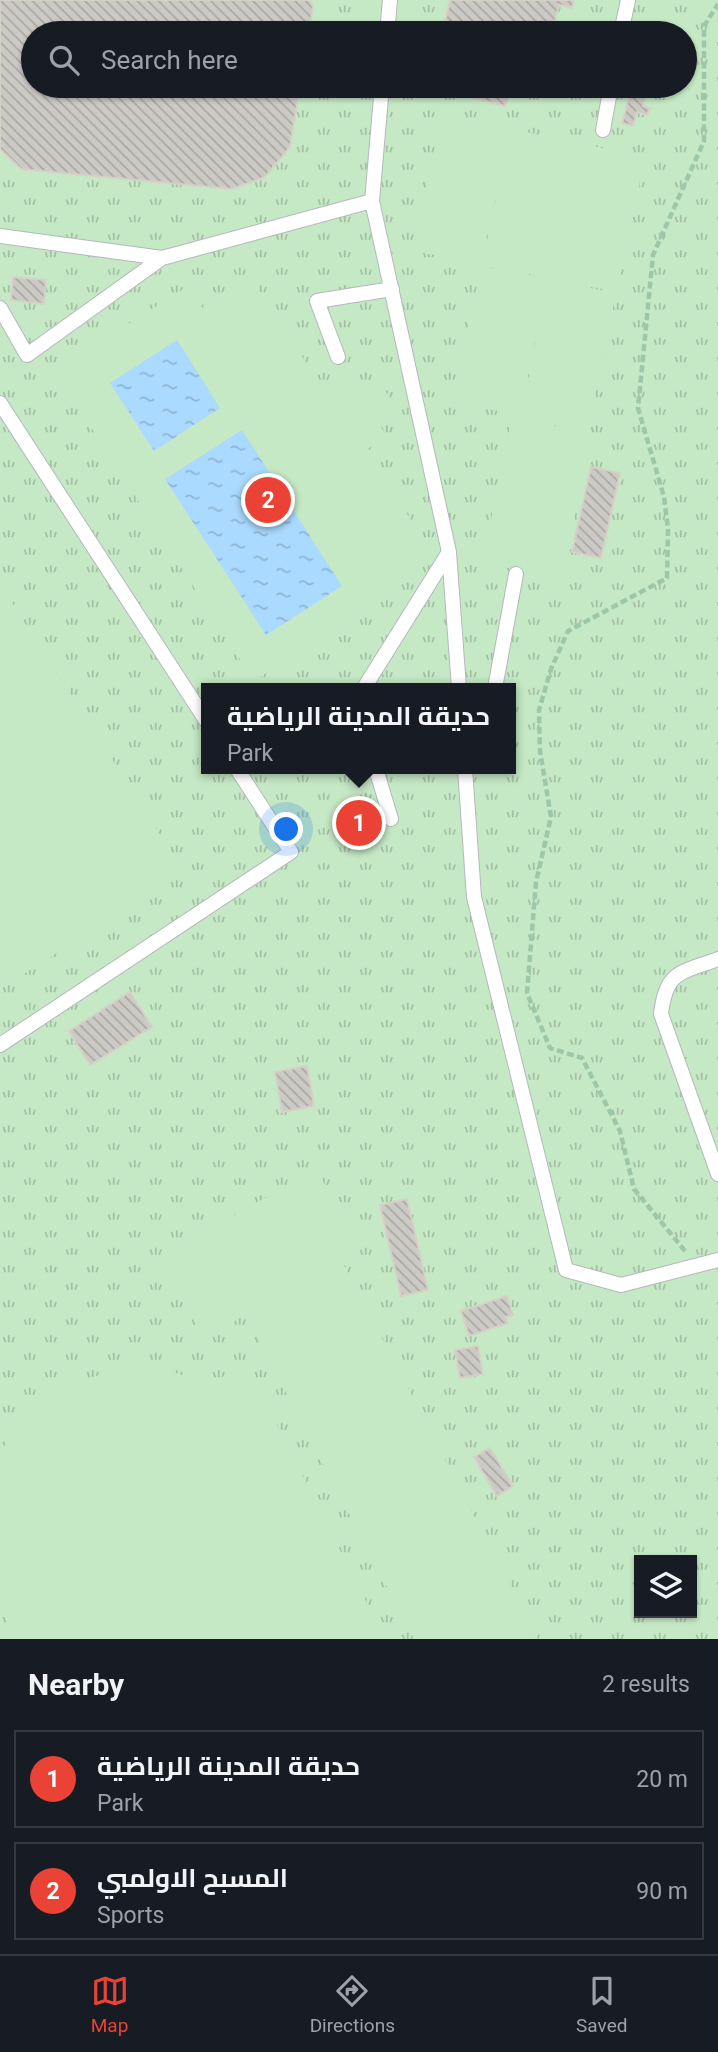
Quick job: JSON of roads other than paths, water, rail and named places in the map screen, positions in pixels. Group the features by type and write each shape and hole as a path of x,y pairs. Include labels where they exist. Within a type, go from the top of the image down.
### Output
{"lane":[{"path":"388,21 390,0"},
{"path":"624,21 628,0"},
{"path":"381,98 372,201 449,552 459,683"},
{"path":"603,130 609,98"},
{"path":"0,308 27,355 162,258 372,201"},
{"path":"0,236 162,258"},
{"path":"338,357 317,301 392,289"},
{"path":"0,403 201,713"},
{"path":"367,683 449,552"},
{"path":"496,683 516,574"},
{"path":"0,1045 291,852 240,774"},
{"path":"378,774 391,819"},
{"path":"465,774 474,897 566,1270 621,1285 718,1260"},
{"path":"718,959 677,974 664,989 661,1014 718,1174"}],"water":[{"path":"177,340 220,408 154,451 110,383"},
{"path":"242,430 342,586 266,635 165,479"}],"place":[{"name":"المسبح الاولمبي","path":"268,500"},
{"name":"حديقة المدينة الرياضية","path":"359,823"}]}
